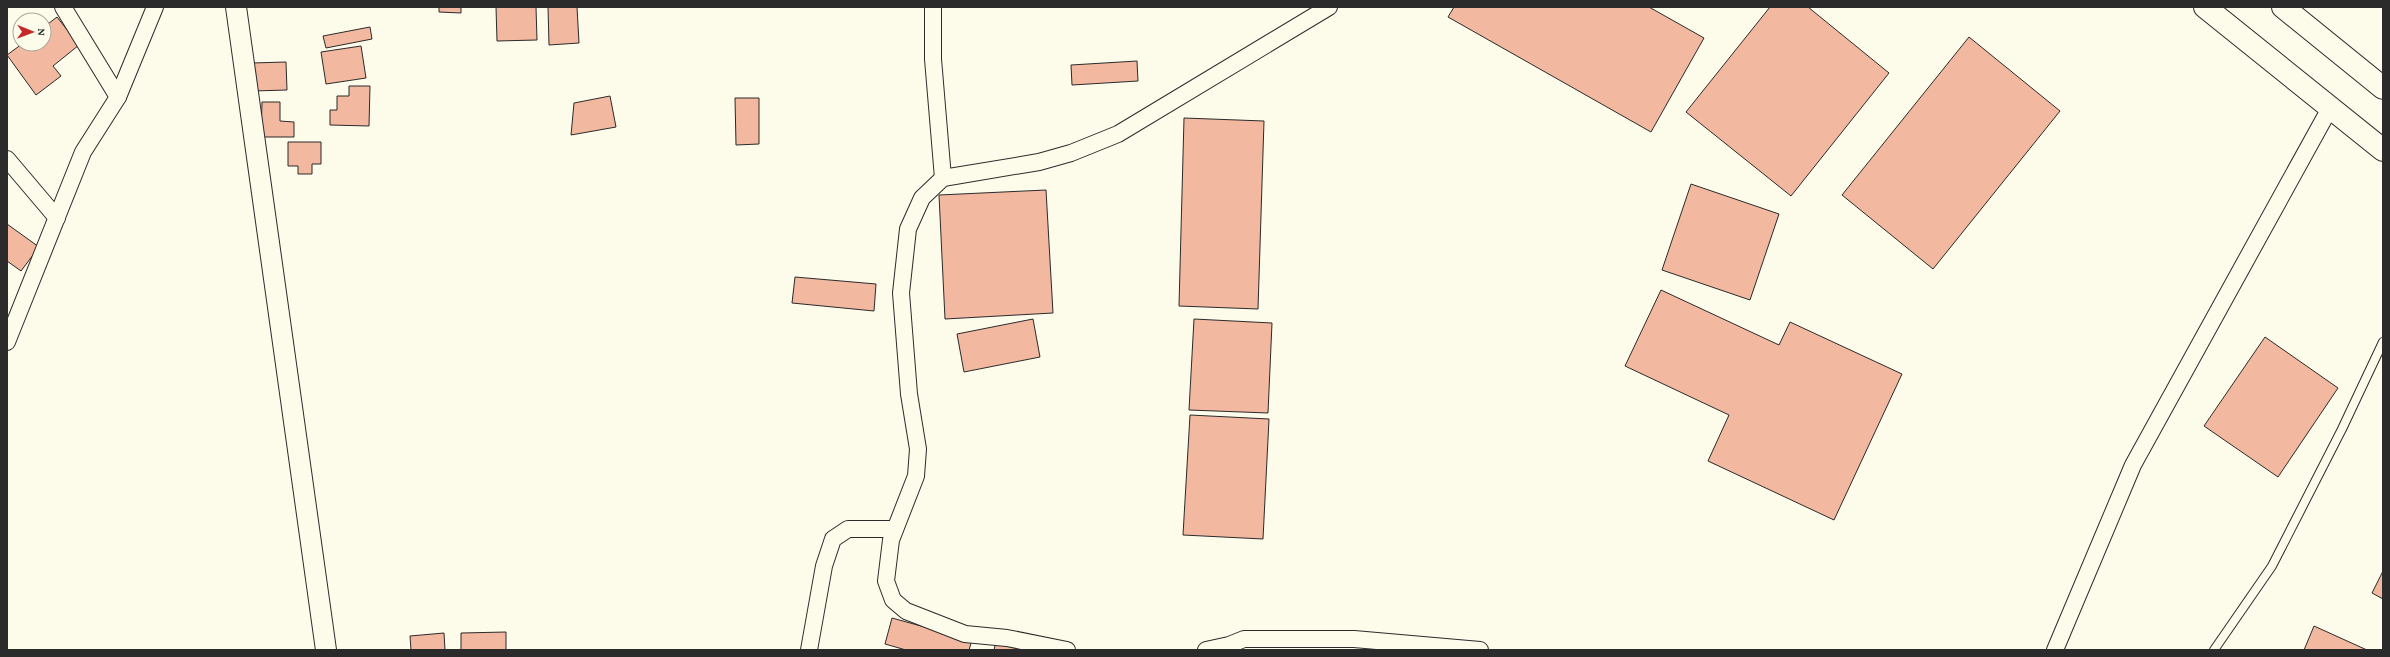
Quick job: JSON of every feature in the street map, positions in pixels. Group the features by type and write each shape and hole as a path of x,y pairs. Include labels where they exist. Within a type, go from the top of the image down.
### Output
{"highway":[{"path":"2205,7 2383,150"},
{"path":"2285,7 2383,88"}],"street":[{"path":"63,7 118,97"},
{"path":"7,342 83,152 118,97 155,7"},
{"path":"236,7 326,650"},
{"path":"933,7 934,58 943,178"},
{"path":"1068,650 1007,638 965,634 906,611 893,600 886,581 891,540 916,476 918,450 909,394 901,293 908,229 922,198 943,178 1039,162 1071,153 1118,134 1329,7"},
{"path":"2055,650 2133,465 2330,108"},
{"path":"7,160 57,218"},
{"path":"809,650 824,566 833,539 848,529 895,529"},
{"path":"1206,650 1229,645 1244,639 1354,639 1480,650"}],"lane":[{"path":"2214,650 2272,566 2342,429 2383,342"}],"building":[{"path":"439,7 461,7 461,13 439,12"},
{"path":"496,7 536,7 537,40 497,41"},
{"path":"548,7 577,7 579,43 549,45"},
{"path":"1454,7 1649,7 1704,38 1651,132 1448,17"},
{"path":"1770,7 1808,7 1889,73 1791,196 1686,112"},
{"path":"57,17 79,45 53,66 61,76 36,95 7,55 12,51 52,52 52,21"},
{"path":"370,27 372,39 326,48 323,36"},
{"path":"1969,37 2060,111 1933,269 1842,195"},
{"path":"361,46 366,78 326,84 321,52"},
{"path":"1137,61 1138,81 1072,85 1071,65"},
{"path":"286,62 287,90 253,91 252,63"},
{"path":"349,86 370,86 369,126 330,125 330,110 337,110 337,96 349,96"},
{"path":"610,96 616,127 571,135 574,103"},
{"path":"735,98 759,98 759,144 736,145"},
{"path":"262,102 280,102 280,121 294,122 294,137 261,137"},
{"path":"1184,118 1264,121 1258,309 1179,306"},
{"path":"288,142 321,142 321,164 312,164 312,174 298,174 298,166 288,166"},
{"path":"1691,184 1779,214 1750,300 1662,270"},
{"path":"1046,190 1053,313 945,319 939,195"},
{"path":"7,224 39,247 21,271 7,261"},
{"path":"795,277 876,284 874,311 792,303"},
{"path":"1661,290 1779,345 1790,322 1902,374 1834,520 1708,461 1729,415 1625,366"},
{"path":"1033,319 1040,357 964,372 957,334"},
{"path":"1194,319 1272,323 1268,413 1189,410"},
{"path":"2265,337 2338,388 2278,477 2204,426"},
{"path":"1190,415 1269,419 1263,539 1183,535"},
{"path":"2383,571 2383,599 2372,593"},
{"path":"892,618 972,640 969,650 906,650 885,644"},
{"path":"2314,626 2367,650 2304,650"},
{"path":"506,632 506,650 461,650 461,633"},
{"path":"444,633 445,650 411,650 410,636"},
{"path":"996,641 1032,650 994,650"}]}
